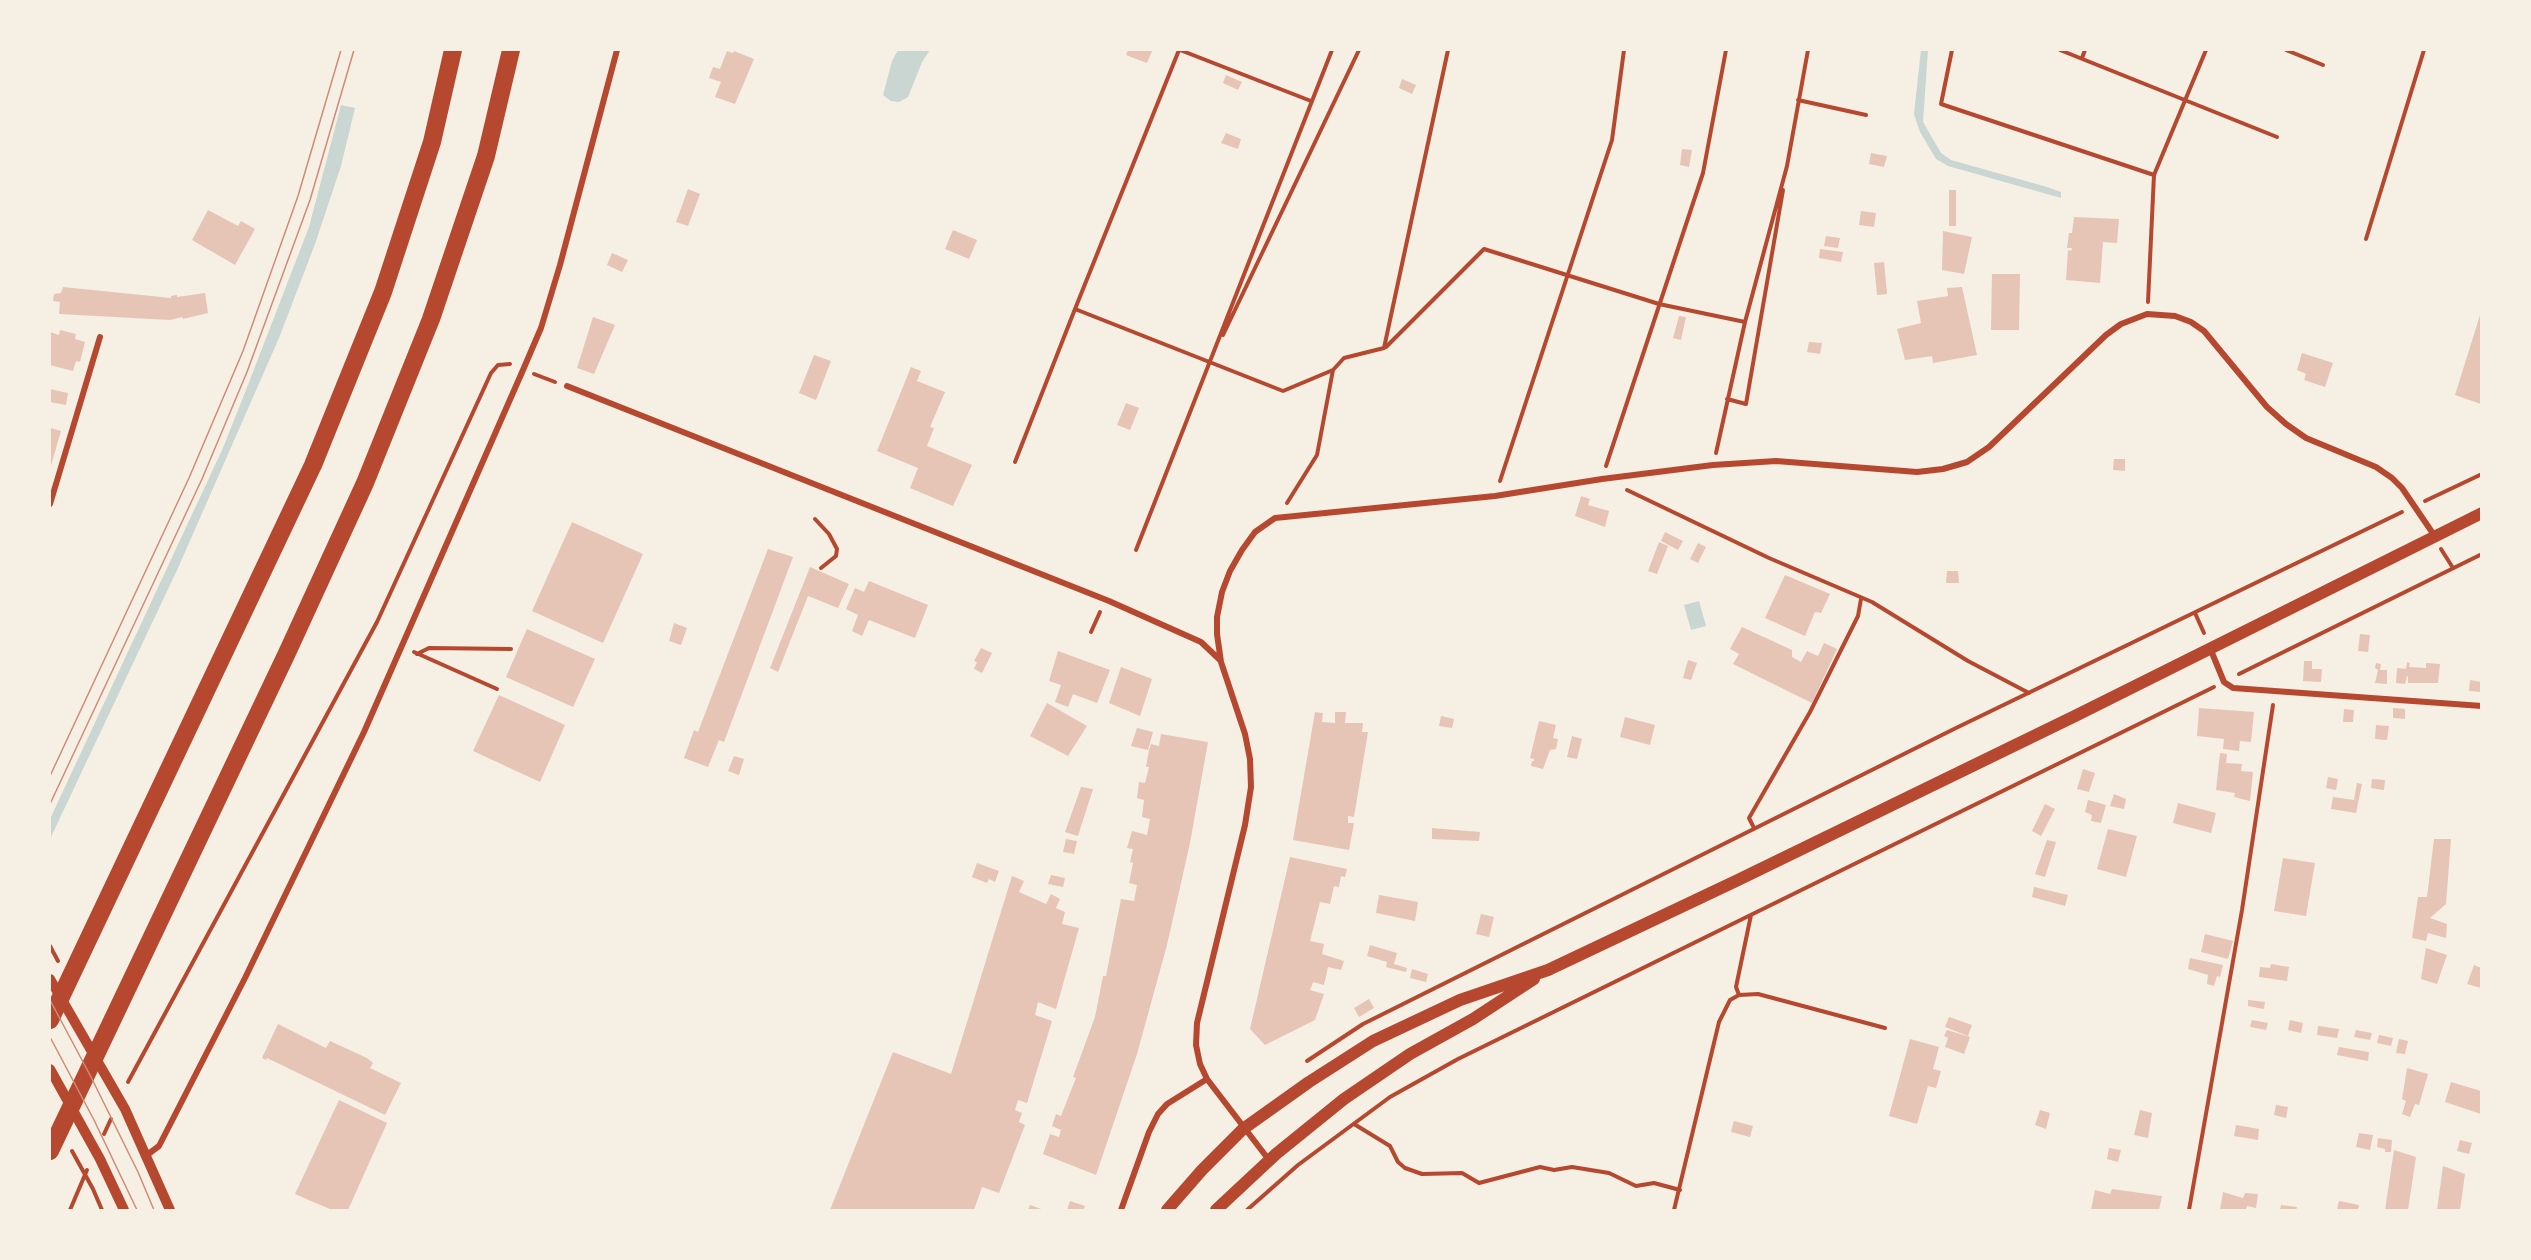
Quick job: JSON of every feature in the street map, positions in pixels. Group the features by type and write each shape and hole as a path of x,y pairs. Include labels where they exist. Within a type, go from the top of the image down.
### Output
{"highway":[{"path":"50,1020 313,465 386,281 432,141 453,50"},
{"path":"50,1151 288,653 365,483 431,319 446,275 486,156 511,50"}],"main road":[{"path":"1167,1210 1202,1170 1243,1129 1309,1082 1373,1041 1460,1000 1548,970 2075,716 2481,513"},
{"path":"1216,1210 1269,1160 1344,1099 1410,1053 1473,1020 1548,970"}],"street":[{"path":"147,1155 159,1146 245,978 364,732 541,328 617,50"},
{"path":"1269,1160 1243,1129 1207,1079 1200,1064 1196,1045 1197,1023 1245,825 1251,787 1250,759 1245,734 1221,662 1216,634 1217,617 1226,582 1242,550 1256,532 1275,518 1495,496 1713,465 1786,462 1917,472 1943,469 1967,462 2004,435 2106,336 2121,324 2147,314 2175,316 2198,327 2267,407 2286,424 2306,438 2376,467 2392,478 2434,536"},
{"path":"50,504 100,337"},
{"path":"567,386 1105,600 1202,642 1221,662"},
{"path":"2210,648 2223,682 2233,688 2481,706"},
{"path":"50,979 124,1109 147,1155 170,1210"},
{"path":"50,1069 100,1159 124,1210"},
{"path":"1121,1210 1149,1132 1158,1114 1167,1104 1207,1079"}],"path":[{"path":"1015,462 1179,50 1311,101"},
{"path":"1136,550 1332,50"},
{"path":"1210,362 1359,50"},
{"path":"1384,348 1448,50"},
{"path":"1495,496 1612,140 1624,50"},
{"path":"1726,50 1702,173 1602,479 1769,558 1872,603 1968,662 2029,693"},
{"path":"1727,399 1746,404 1808,50"},
{"path":"1952,50 1941,104 2154,175"},
{"path":"2060,50 2277,137"},
{"path":"2082,58 2085,50"},
{"path":"2147,314 2154,175 2206,50"},
{"path":"2286,50 2323,65"},
{"path":"2366,240 2424,50"},
{"path":"1798,100 1866,115"},
{"path":"1713,465 1745,322 1787,166"},
{"path":"1075,309 1282,391 1333,370 1344,358 1384,348 1484,249 1659,304 1745,322"},
{"path":"124,1091 377,622 494,368 506,363 567,386"},
{"path":"1275,518 1291,498 1317,456 1333,370"},
{"path":"1300,1067 1319,1051 1363,1024 1754,828 2481,474"},
{"path":"815,519 829,534 837,549 836,556 821,568"},
{"path":"1247,1210 1298,1165 1390,1097 1458,1059 2481,554"},
{"path":"1754,828 1749,818 1810,712 1858,616 1861,599"},
{"path":"1091,632 1105,600"},
{"path":"2195,613 2210,648"},
{"path":"402,647 497,689"},
{"path":"417,654 429,648 511,649"},
{"path":"2189,1210 2242,910 2275,692"},
{"path":"1738,995 1736,987 1751,915"},
{"path":"1674,1210 1719,1023 1730,1000 1738,995 1758,994 1885,1028"},
{"path":"100,1143 114,1112"},
{"path":"1354,1124 1390,1146 1398,1162 1405,1168 1422,1174 1462,1173 1479,1183 1540,1167 1554,1170 1572,1167 1610,1173 1636,1186 1654,1183 1680,1190"},
{"path":"71,1150 102,1210"},
{"path":"70,1210 90,1164"}],"shaded area":[{"path":"898,50 930,50 922,62 908,97 899,102 891,101 883,95 892,61"},
{"path":"1921,50 1928,50 1923,122 1941,153 1951,160 2061,192 2061,198 1948,166 1936,159 1920,132 1914,114"},
{"path":"341,105 355,108 341,166 315,244 279,338 178,568 50,839 50,819 223,448 246,390 309,227"},
{"path":"1699,601 1706,626 1691,630 1684,605"}],"building":[{"path":"1128,50 1152,51 1147,63 1126,55"},
{"path":"727,51 733,53 734,51 754,59 735,104 715,97 721,82 709,78 713,67 720,69"},
{"path":"1226,75 1242,82 1238,90 1223,83"},
{"path":"1402,79 1416,85 1412,94 1399,88"},
{"path":"1226,133 1241,139 1238,149 1221,143"},
{"path":"1682,149 1692,150 1689,167 1680,165"},
{"path":"1871,153 1887,156 1884,167 1869,164"},
{"path":"688,189 700,194 688,226 676,222"},
{"path":"1949,190 1956,190 1956,226 1949,226"},
{"path":"208,210 238,226 241,221 255,229 235,265 192,240"},
{"path":"1861,211 1876,213 1874,227 1859,225"},
{"path":"2074,217 2119,219 2117,243 2103,242 2100,283 2066,280 2068,250 2071,251 2072,248 2067,248"},
{"path":"953,230 977,240 969,259 945,249"},
{"path":"1943,231 1972,237 1964,274 1942,270"},
{"path":"1826,236 1840,238 1838,248 1824,246"},
{"path":"1820,249 1843,252 1841,262 1819,258"},
{"path":"612,253 628,260 622,272 607,265"},
{"path":"1884,262 1887,294 1877,295 1874,263"},
{"path":"1992,274 2020,274 2019,330 1991,330"},
{"path":"63,287 171,298 177,295 177,297 205,293 208,313 170,320 59,314 60,302 53,301 54,294 61,293"},
{"path":"1962,287 1977,355 1933,363 1932,356 1905,360 1897,329 1921,323 1917,301 1948,296 1947,288"},
{"path":"2481,312 2481,404 2455,395"},
{"path":"1679,316 1686,317 1681,340 1673,338"},
{"path":"593,317 615,325 594,374 577,368"},
{"path":"60,330 76,334 75,339 85,342 80,362 76,361 73,371 50,365 50,332 59,335"},
{"path":"1809,342 1822,343 1820,354 1807,352"},
{"path":"2302,353 2333,363 2325,387 2304,380 2306,374 2297,370"},
{"path":"814,355 831,361 816,400 799,393"},
{"path":"911,367 921,371 917,381 945,392 930,427 934,428 927,446 972,465 953,506 910,488 918,468 877,451"},
{"path":"50,389 68,393 66,405 50,402"},
{"path":"1126,403 1139,408 1130,430 1117,425"},
{"path":"50,428 61,431 50,469"},
{"path":"2114,459 2125,459 2125,471 2113,470"},
{"path":"1581,496 1590,499 1588,505 1609,511 1605,527 1575,516"},
{"path":"572,522 643,554 603,643 532,611"},
{"path":"1665,532 1683,541 1678,550 1661,541"},
{"path":"1659,542 1668,546 1657,574 1648,571"},
{"path":"1698,543 1706,547 1698,563 1690,559"},
{"path":"768,549 793,557 724,742 719,740 708,767 684,758 694,730 698,732"},
{"path":"810,567 849,584 838,608 808,596 778,672 770,668"},
{"path":"1947,571 1958,571 1959,583 1946,583"},
{"path":"1785,575 1830,594 1821,613 1815,612 1805,636 1765,618"},
{"path":"869,581 928,605 915,638 869,620 862,636 852,631 858,615 846,609 855,588 864,592"},
{"path":"674,623 687,628 681,645 669,641"},
{"path":"1742,627 1792,650 1792,657 1801,662 1807,651 1818,656 1824,643 1837,649 1812,703 1733,664 1739,654 1730,649"},
{"path":"527,629 595,659 573,707 506,677"},
{"path":"2360,634 2370,635 2368,652 2358,651"},
{"path":"981,648 992,653 982,673 974,669 977,662 974,661"},
{"path":"1058,651 1110,670 1097,703 1073,694 1068,707 1055,702 1061,685 1049,681"},
{"path":"1688,660 1697,663 1691,680 1683,678"},
{"path":"2304,661 2312,661 2312,669 2322,669 2321,682 2303,681"},
{"path":"2407,662 2410,663 2409,667 2426,668 2426,663 2440,664 2438,683 2408,683 2407,676 2405,684 2396,683 2397,668 2406,669"},
{"path":"2376,663 2381,664 2380,670 2387,670 2387,684 2375,683 2378,670 2375,668"},
{"path":"1121,667 1152,679 1140,716 1109,703"},
{"path":"2470,680 2481,682 2481,692 2469,691"},
{"path":"499,695 565,725 540,782 473,751"},
{"path":"1047,703 1087,726 1068,756 1030,736"},
{"path":"2199,708 2254,712 2251,742 2240,741 2239,751 2223,749 2224,739 2197,736"},
{"path":"2393,708 2405,709 2405,719 2393,718"},
{"path":"2344,709 2354,710 2353,722 2343,722"},
{"path":"1315,712 1323,713 1322,722 1335,723 1335,712 1346,712 1345,723 1363,723 1362,732 1368,732 1354,817 1348,816 1348,823 1354,823 1349,850 1293,840"},
{"path":"1441,716 1454,719 1452,728 1439,726"},
{"path":"1625,717 1655,725 1650,745 1620,737"},
{"path":"1539,721 1556,725 1553,738 1558,739 1556,749 1550,750 1543,769 1531,766 1534,759 1530,758"},
{"path":"2376,725 2389,726 2387,740 2375,739"},
{"path":"1137,728 1153,732 1148,750 1131,746"},
{"path":"1161,734 1208,742 1190,843 1167,945 1137,1054 1096,1175 1043,1154 1050,1134 1059,1137 1061,1130 1052,1126 1056,1114 1061,1116 1076,1078 1073,1077 1095,1017 1103,976 1106,976 1121,899 1134,901 1137,885 1129,883 1133,849 1127,848 1132,831 1147,835 1150,819 1142,817 1144,800 1137,798 1139,782 1145,783 1149,767 1146,767 1149,750 1151,744 1159,746"},
{"path":"1572,736 1582,739 1577,759 1567,757"},
{"path":"2220,753 2227,754 2226,763 2242,764 2241,771 2253,772 2250,801 2234,797 2235,793 2216,790"},
{"path":"734,756 744,759 739,775 728,771"},
{"path":"2083,769 2095,773 2089,792 2077,789"},
{"path":"2328,777 2338,779 2336,790 2326,788"},
{"path":"2372,779 2385,780 2384,790 2371,788"},
{"path":"2357,783 2362,784 2356,813 2331,809 2333,797 2354,800"},
{"path":"1081,787 1093,789 1078,836 1065,832"},
{"path":"2114,794 2126,799 2124,809 2110,806"},
{"path":"2088,800 2106,805 2101,823 2091,821 2092,815 2085,812"},
{"path":"2178,803 2216,813 2211,833 2173,823"},
{"path":"2045,804 2055,809 2041,836 2032,831"},
{"path":"1432,828 1480,832 1479,841 1432,839"},
{"path":"2108,829 2137,836 2126,877 2097,869"},
{"path":"1066,839 1077,841 1074,854 1063,852"},
{"path":"2434,839 2451,839 2446,904 2430,918 2447,924 2446,938 2428,933 2426,941 2412,938 2418,897 2427,897"},
{"path":"2047,840 2056,842 2045,877 2035,874"},
{"path":"1290,857 1347,869 1345,877 1341,876 1339,887 1334,886 1330,904 1320,902 1310,941 1324,944 1322,954 1344,961 1341,970 1328,967 1324,985 1313,982 1310,990 1324,994 1315,1020 1265,1045 1250,1029"},
{"path":"2283,858 2315,863 2306,916 2274,911"},
{"path":"977,863 999,871 995,882 989,879 987,883 972,877"},
{"path":"1051,875 1065,878 1063,887 1048,884"},
{"path":"1012,876 1024,881 1019,892 1046,904 1051,894 1060,899 1056,908 1065,912 1062,924 1079,928 1056,1009 1038,1002 1035,1015 1052,1021 1027,1103 1018,1100 1015,1110 1022,1113 1019,1122 1025,1125 999,1193 982,1187 974,1210 830,1210 893,1052 951,1074"},
{"path":"2034,887 2068,895 2065,906 2032,897"},
{"path":"1379,895 1418,902 1415,921 1376,913"},
{"path":"1481,914 1494,917 1489,937 1476,934"},
{"path":"2205,934 2233,941 2228,959 2201,952"},
{"path":"1370,945 1397,953 1394,964 1407,968 1406,972 1386,967 1387,962 1367,956"},
{"path":"2426,948 2447,955 2437,984 2421,979"},
{"path":"2190,958 2223,965 2220,977 2217,976 2214,986 2207,984 2208,975 2188,969"},
{"path":"2271,964 2289,967 2287,981 2259,977 2260,967 2270,968"},
{"path":"2474,965 2481,968 2481,988 2467,984"},
{"path":"1412,969 1428,974 1426,982 1410,978"},
{"path":"1369,999 1374,1008 1359,1017 1354,1008"},
{"path":"2248,1000 2265,1002 2264,1009 2248,1006"},
{"path":"1949,1017 1972,1025 1968,1036 1945,1027"},
{"path":"2252,1020 2268,1023 2266,1030 2250,1027"},
{"path":"2290,1020 2303,1023 2301,1033 2288,1030"},
{"path":"278,1024 326,1048 330,1041 367,1058 373,1063 370,1068 401,1083 385,1115 267,1058 266,1060 262,1058"},
{"path":"2318,1026 2339,1029 2337,1038 2317,1035"},
{"path":"1947,1030 1970,1037 1964,1054 1945,1047 1948,1038 1944,1036"},
{"path":"2356,1030 2372,1033 2370,1040 2354,1037"},
{"path":"2379,1035 2393,1038 2391,1046 2377,1043"},
{"path":"1910,1039 1939,1047 1933,1069 1941,1071 1936,1088 1928,1086 1917,1124 1889,1116"},
{"path":"2399,1039 2408,1041 2405,1054 2396,1053"},
{"path":"2339,1047 2369,1052 2368,1061 2337,1055"},
{"path":"2407,1068 2428,1074 2419,1105 2415,1104 2410,1117 2402,1114 2406,1101 2402,1099"},
{"path":"2451,1082 2481,1091 2481,1114 2445,1102"},
{"path":"339,1100 387,1123 348,1210 332,1210 295,1194"},
{"path":"2276,1105 2288,1107 2286,1118 2274,1115"},
{"path":"2040,1110 2050,1113 2046,1129 2035,1125"},
{"path":"2140,1110 2152,1113 2148,1138 2134,1135"},
{"path":"1734,1121 1753,1126 1750,1137 1731,1132"},
{"path":"2236,1125 2259,1129 2258,1140 2234,1136"},
{"path":"2359,1133 2373,1135 2370,1150 2356,1147"},
{"path":"2378,1138 2392,1140 2391,1152 2385,1152 2385,1149 2377,1147"},
{"path":"2460,1140 2472,1143 2469,1154 2457,1151"},
{"path":"2109,1148 2121,1150 2118,1162 2107,1159"},
{"path":"2394,1150 2416,1157 2408,1210 2385,1210"},
{"path":"2443,1166 2465,1174 2460,1210 2437,1210"},
{"path":"2112,1189 2162,1196 2159,1210 2091,1210 2095,1190 2110,1194"},
{"path":"2223,1192 2243,1198 2245,1193 2258,1194 2256,1208 2247,1206 2246,1210 2220,1210"},
{"path":"1070,1201 1085,1206 1083,1210 1067,1210"},
{"path":"2339,1201 2359,1205 2358,1210 2337,1209"},
{"path":"1030,1205 1044,1210 1028,1210"},
{"path":"2281,1205 2297,1207 2296,1210 2280,1210"}],"tram line":[{"path":"50,776 189,478 243,351 298,196 341,50"},
{"path":"50,804 202,479 247,372 310,200 354,50"},
{"path":"50,1000 91,1077 138,1172 154,1210"},
{"path":"50,1037 94,1120 137,1210"}]}
